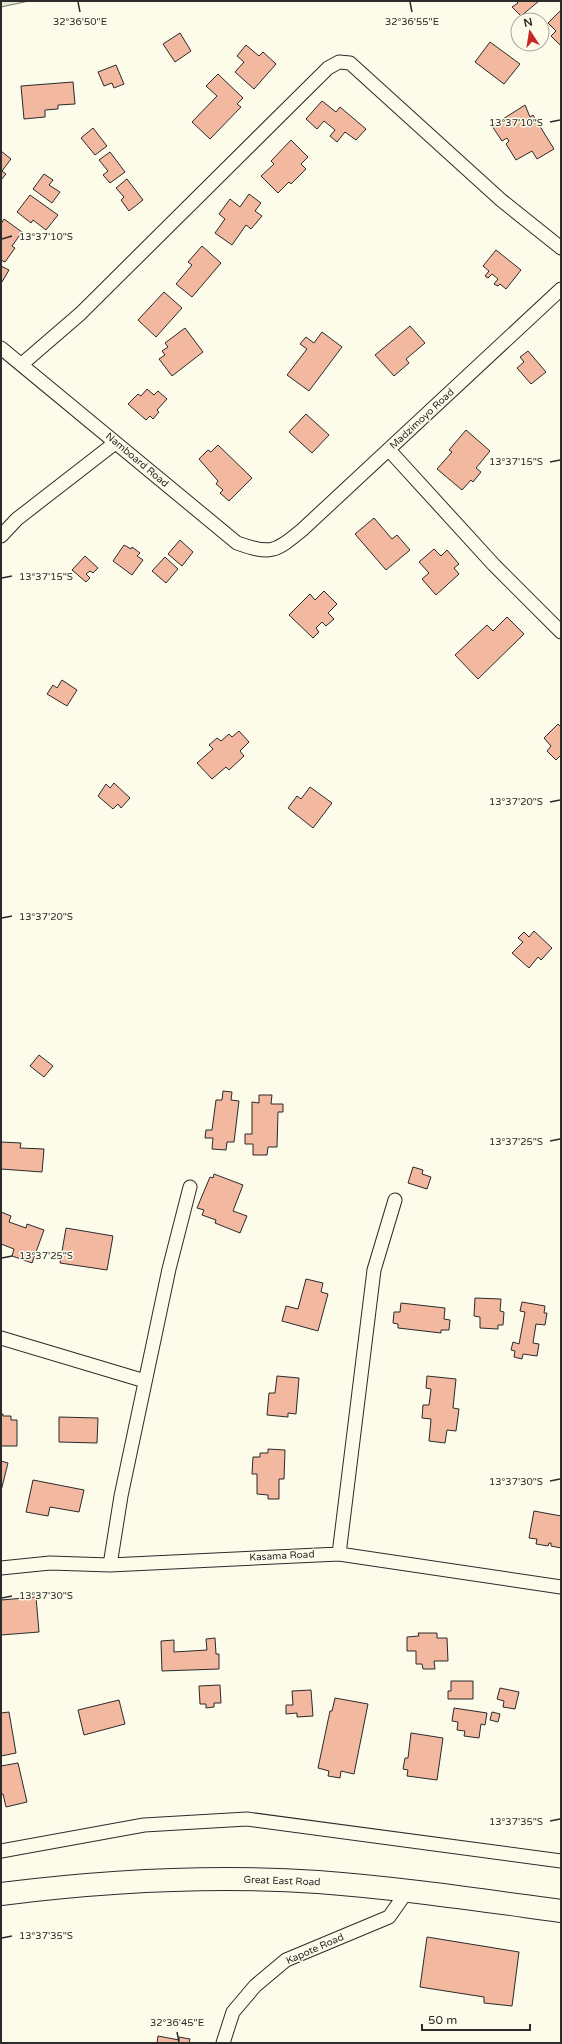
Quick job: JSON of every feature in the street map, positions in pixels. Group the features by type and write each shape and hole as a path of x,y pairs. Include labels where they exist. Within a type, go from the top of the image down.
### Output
{"highway":[{"name":"Great East Road","path":"1,1894 75,1886 223,1880 317,1882 408,1890 561,1911"}],"street":[{"path":"22,364 80,314 316,79 328,68 339,62 350,63 501,200 561,248"},
{"name":"Madzimoyo Road","path":"281,547 302,530 389,450 561,289"},
{"name":"Namboard Road","path":"1,348 237,543 258,550 270,551 281,547"},
{"path":"1,536 22,515 115,443"},
{"path":"389,450 494,565 561,632"},
{"path":"110,1565 121,1496 168,1269 190,1188"},
{"path":"339,1554 374,1270 395,1200"},
{"path":"1,1338 145,1381"},
{"name":"Kasama Road","path":"1,1568 50,1563 110,1565 339,1554 561,1587"},
{"path":"1,1851 144,1825 247,1819 561,1861"},
{"name":"Kapote Road","path":"223,2043 233,2012 260,1982 286,1960 376,1924 389,1917 408,1890"}],"green space":[{"path":"1,1 29,1 1,7"}],"building":[{"path":"516,1 539,1 526,12 517,12 512,7 518,3"},
{"path":"561,10 561,46 551,36 556,31 550,25 550,21"},
{"path":"180,33 191,51 175,62 163,44"},
{"path":"490,42 520,64 504,84 475,62"},
{"path":"246,45 259,56 263,52 276,64 254,89 235,72 244,62 237,56"},
{"path":"116,65 124,84 114,88 112,83 104,86 98,72"},
{"path":"218,74 243,98 237,104 241,107 210,139 192,122 217,96 206,86"},
{"path":"73,82 75,104 58,105 58,109 45,110 45,117 24,119 21,86"},
{"path":"322,101 336,112 340,107 366,129 356,140 345,132 337,142 330,136 335,130 324,121 317,129 306,119"},
{"path":"525,105 530,117 533,115 554,149 537,159 532,151 516,160 506,144 509,141 507,138 502,141 492,126"},
{"path":"93,128 107,146 95,155 81,138"},
{"path":"291,140 308,157 301,164 306,169 291,184 289,182 278,193 261,176 274,164 271,161"},
{"path":"1,151 11,159 2,171 6,174 1,180"},
{"path":"110,152 125,172 110,183 103,175 108,171 99,160"},
{"path":"44,174 53,180 49,185 60,192 52,203 33,189"},
{"path":"127,179 143,200 129,211 121,200 124,197 116,188"},
{"path":"249,194 261,203 255,211 262,216 251,229 246,225 232,245 215,233 225,219 219,214 230,199 240,207"},
{"path":"30,195 58,215 46,230 33,220 31,223 17,212"},
{"path":"4,219 22,232 12,246 15,248 5,262 1,260 1,224"},
{"path":"202,246 221,263 192,297 176,284 192,265 188,262"},
{"path":"496,250 521,270 506,289 500,284 498,286 494,284 498,279 492,274 488,278 485,276 489,271 483,266"},
{"path":"1,266 9,270 2,282 1,282"},
{"path":"164,292 182,308 156,337 138,320"},
{"path":"410,326 425,343 406,359 409,363 394,376 375,355"},
{"path":"185,328 203,352 172,376 159,359 165,355 162,351 168,347 165,343"},
{"path":"322,332 342,347 309,391 287,375 307,349 300,344 306,337 314,343"},
{"path":"528,351 546,372 531,384 517,368 524,362 520,357"},
{"path":"147,389 154,395 158,391 167,399 157,410 159,412 153,419 150,416 146,420 128,404 138,394 141,396"},
{"path":"306,414 329,435 312,453 289,432"},
{"path":"466,430 490,451 476,468 481,472 473,482 471,480 462,490 437,469 452,452 449,450"},
{"path":"218,445 252,478 229,501 220,493 223,490 216,484 218,481 199,459 208,450 211,452"},
{"path":"374,518 392,539 397,535 410,550 386,570 355,534"},
{"path":"180,540 193,552 182,566 168,554"},
{"path":"124,545 131,549 132,547 140,553 137,556 143,560 132,575 113,561"},
{"path":"434,549 441,556 447,550 459,564 454,568 459,574 436,595 422,579 429,573 419,562"},
{"path":"85,556 98,568 93,573 90,571 86,574 90,578 86,582 72,570"},
{"path":"165,557 178,569 166,583 152,571"},
{"path":"324,591 337,604 328,613 334,619 326,626 322,622 316,628 319,632 313,638 289,615 310,594 315,600"},
{"path":"507,617 524,634 478,679 455,655 487,625 493,631"},
{"path":"62,680 77,690 67,706 47,694 53,685 57,688"},
{"path":"558,724 561,727 561,757 560,756 556,760 547,751 551,746 544,738"},
{"path":"239,731 249,742 240,751 244,756 229,770 226,767 212,779 197,763 213,749 209,745 217,738 221,741 229,734 232,737"},
{"path":"114,783 130,798 121,808 118,804 113,809 98,796 106,784 110,788"},
{"path":"310,787 332,803 313,828 288,808 297,796 301,799"},
{"path":"534,931 552,948 541,960 538,957 529,968 512,953 523,942 518,938 524,932 529,937"},
{"path":"39,1055 53,1066 44,1077 30,1066"},
{"path":"223,1091 232,1092 231,1100 239,1101 234,1142 227,1142 226,1150 212,1149 213,1138 205,1138 206,1130 212,1130 216,1100 222,1100"},
{"path":"259,1095 272,1095 271,1104 283,1104 283,1112 278,1112 277,1147 268,1147 267,1155 253,1155 253,1144 245,1144 245,1134 252,1134 252,1102 259,1103"},
{"path":"1,1142 21,1143 20,1148 44,1149 42,1172 1,1169"},
{"path":"413,1167 423,1170 422,1174 431,1177 427,1189 408,1183"},
{"path":"214,1174 243,1185 233,1211 247,1216 240,1233 215,1223 216,1220 202,1215 204,1210 197,1208 210,1177 213,1178"},
{"path":"1,1212 11,1216 9,1222 26,1228 27,1224 44,1230 32,1263 12,1256 14,1249 1,1244"},
{"path":"66,1228 113,1236 107,1270 60,1263"},
{"path":"306,1279 323,1283 321,1292 328,1294 318,1331 282,1321 286,1306 298,1309"},
{"path":"475,1298 501,1299 500,1311 504,1312 503,1325 498,1325 498,1329 480,1328 480,1317 474,1316"},
{"path":"522,1302 545,1306 544,1313 547,1313 545,1325 536,1324 533,1343 539,1344 537,1356 523,1354 522,1359 514,1357 515,1351 511,1350 513,1342 519,1344 525,1312 520,1311"},
{"path":"401,1303 445,1308 444,1319 450,1320 449,1330 441,1330 441,1333 398,1328 398,1324 393,1323 394,1312 400,1312"},
{"path":"277,1376 299,1378 296,1414 288,1413 288,1417 267,1415 269,1393 275,1393"},
{"path":"427,1376 456,1379 453,1408 459,1409 456,1431 447,1430 445,1443 429,1441 431,1419 422,1418 423,1405 429,1405 431,1389 426,1388"},
{"path":"1,1414 3,1414 3,1416 11,1416 11,1420 17,1420 17,1446 1,1446"},
{"path":"59,1417 98,1418 97,1443 59,1442"},
{"path":"268,1449 285,1450 284,1479 279,1479 279,1499 268,1499 268,1495 257,1494 257,1474 252,1474 253,1457 260,1457 260,1453 268,1453"},
{"path":"1,1461 8,1463 1,1491"},
{"path":"33,1480 84,1490 79,1512 50,1507 48,1516 26,1512"},
{"path":"534,1511 561,1516 561,1548 551,1546 551,1543 549,1543 548,1546 536,1544 537,1539 529,1538"},
{"path":"36,1597 39,1632 1,1635 1,1600"},
{"path":"418,1633 437,1633 437,1638 447,1638 448,1661 434,1661 435,1669 423,1669 422,1664 416,1664 416,1651 407,1651 407,1637 419,1636"},
{"path":"215,1638 216,1654 219,1654 219,1669 162,1671 161,1641 174,1640 174,1652 207,1650 206,1639"},
{"path":"451,1681 473,1681 473,1699 448,1699 448,1691 451,1691"},
{"path":"220,1685 221,1703 214,1703 214,1707 206,1708 206,1704 200,1704 199,1686"},
{"path":"500,1688 519,1692 515,1709 503,1707 504,1701 497,1699"},
{"path":"311,1690 313,1716 297,1717 297,1713 286,1714 286,1705 293,1705 292,1691"},
{"path":"335,1698 368,1704 354,1774 341,1771 340,1778 328,1776 329,1771 318,1768 330,1711 332,1711"},
{"path":"119,1700 125,1724 84,1735 78,1710"},
{"path":"454,1708 487,1713 485,1725 481,1724 479,1738 464,1736 465,1731 457,1730 458,1722 452,1721"},
{"path":"9,1712 16,1753 1,1756 1,1713"},
{"path":"492,1712 500,1714 498,1722 490,1720"},
{"path":"411,1733 443,1738 437,1780 407,1776 408,1770 403,1769 405,1758 408,1758"},
{"path":"18,1763 27,1802 6,1807 3,1794 1,1794 1,1766"},
{"path":"427,1937 519,1952 512,2006 484,2003 484,1997 420,1987"},
{"path":"158,2036 179,2040 179,2037 190,2039 189,2043 157,2043"}]}
